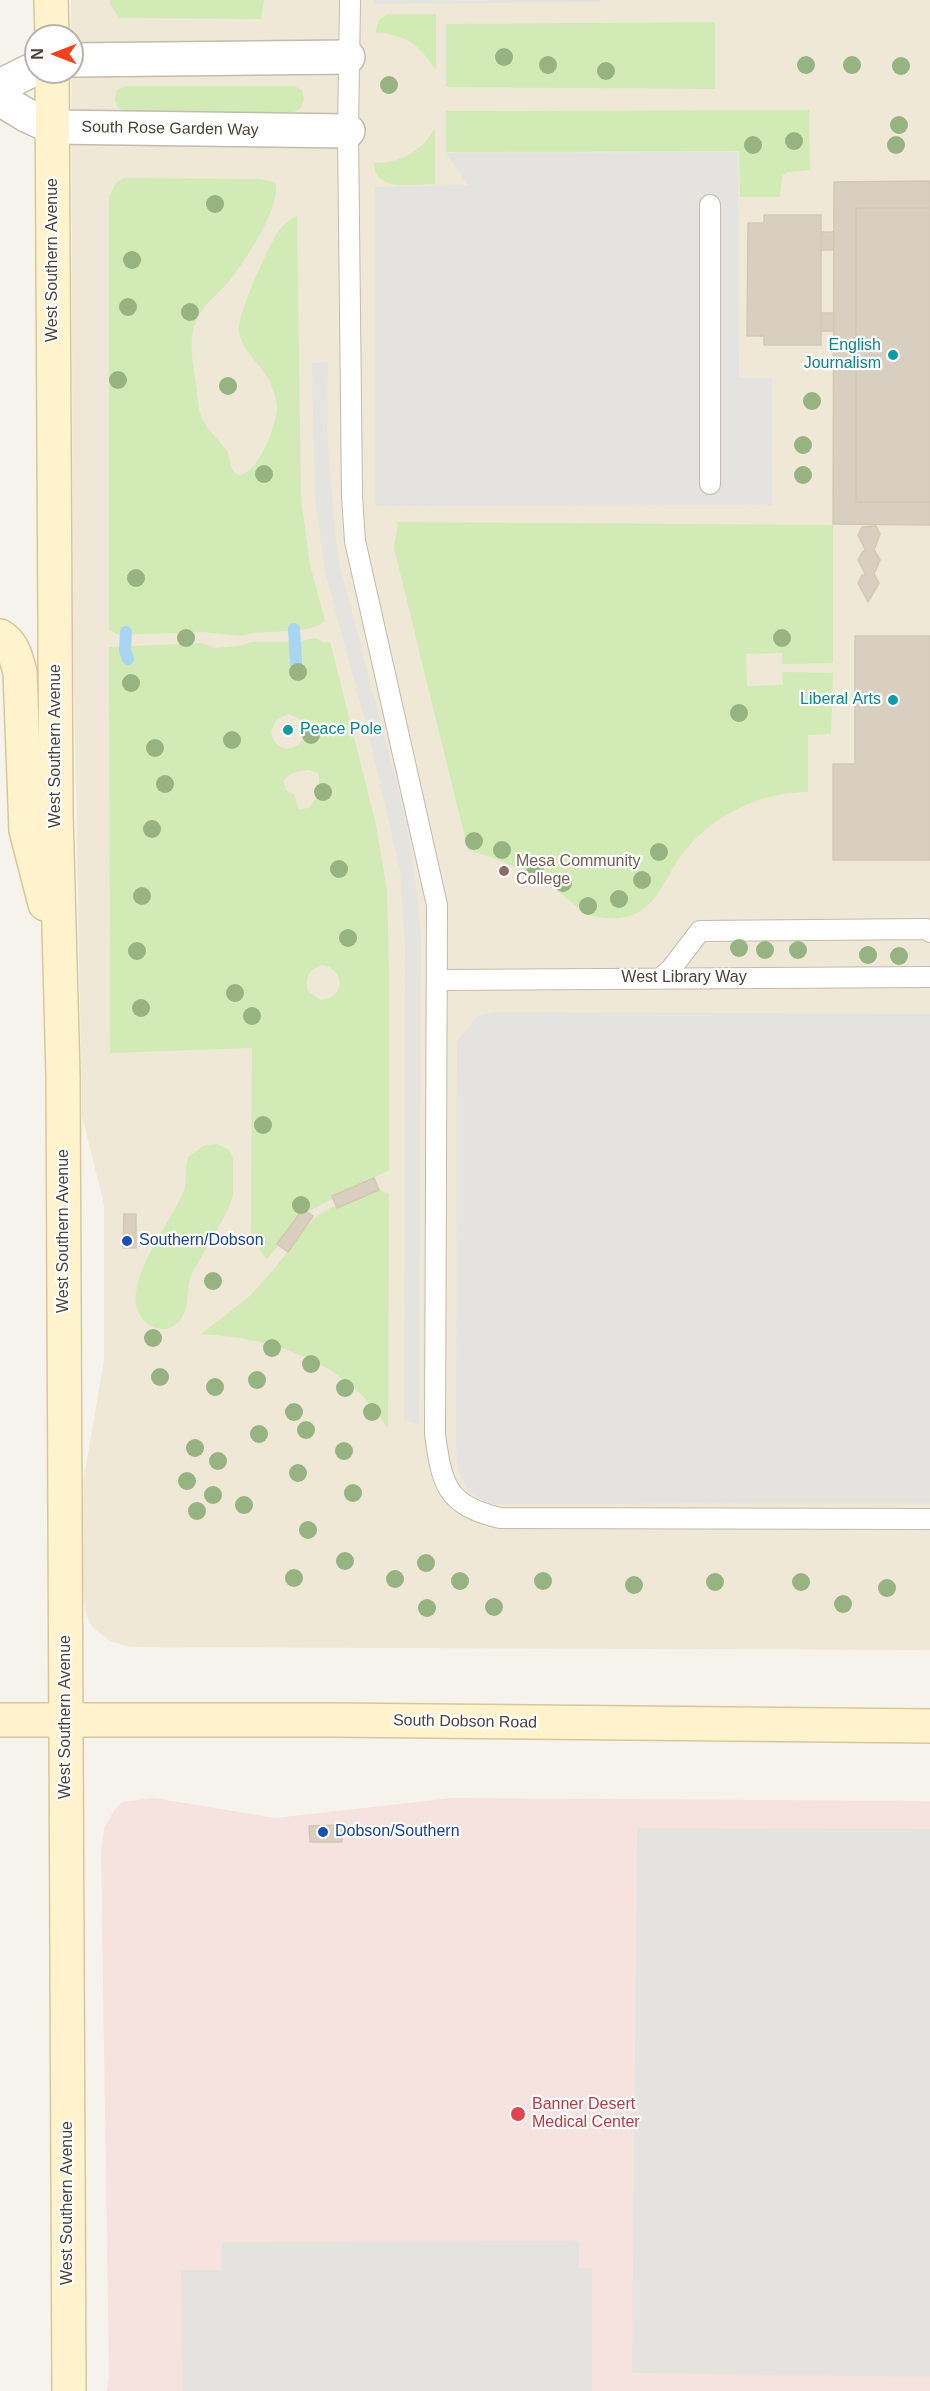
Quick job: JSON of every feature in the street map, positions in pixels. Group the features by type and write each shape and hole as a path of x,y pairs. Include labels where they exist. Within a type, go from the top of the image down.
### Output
{"main road":[{"path":"51,0 52,24"},
{"name":"West Southern Avenue","path":"52,84 56,802 63,1088 69,2391"},
{"path":"0,636 7,640 16,656 20,672 26,830 59,958"},
{"name":"South Dobson Road","path":"0,1720 930,1726"}],"street":[{"path":"84,60 348,57"},
{"path":"0,86 24,74"},
{"name":"South Rose Garden Way","path":"0,99 52,127 348,131"}],"lane":[{"path":"350,0 348,131 352,496 355,541 437,905 435,1434 440,1466 453,1497 475,1512 500,1518 930,1519"},
{"path":"710,206 710,484"},
{"path":"661,978 671,969 700,932 926,929 930,932"},
{"name":"West Library Way","path":"438,980 930,977"}],"shaded area":[{"name":"Mesa Community College","path":"71,0 930,0 930,1650 130,1647 110,1641 93,1628 86,1615 83,1589 83,1482 104,1360 104,1204 82,1116 73,625 71,84 84,84 84,24 71,24"},
{"path":"374,0 600,0 600,2 374,4"},
{"path":"738,152 739,378 772,378 772,505 375,506 375,187 468,185 446,153"},
{"path":"328,362 327,433 340,566 401,800 408,833 421,939 419,1424 404,1420 405,945 400,870 369,737 325,571 315,499 312,363"},
{"path":"494,1012 930,1014 930,1503 487,1504 468,1491 458,1470 456,1448 457,1042 477,1016"},
{"name":"Banner Desert Medical Center","path":"154,1798 275,1818 452,1798 930,1801 930,2391 107,2391 109,2374 101,1853 104,1829 114,1810 122,1802"},
{"path":"637,1828 930,1829 930,2377 632,2373"},
{"path":"579,2241 579,2268 592,2268 592,2391 182,2391 181,2270 221,2270 222,2242"}],"green space":[{"path":"110,0 264,1 261,19 120,18 110,5"},
{"path":"388,14 436,14 436,70 411,42 395,36 375,33 379,20"},
{"path":"715,22 715,89 446,87 446,24"},
{"path":"126,86 294,86 302,90 304,99 301,108 294,112 126,112 117,107 115,99 117,90"},
{"path":"809,110 810,170 787,172 782,176 780,197 740,197 739,151 446,152 446,111"},
{"path":"435,128 435,184 397,185 381,179 376,173 374,163 393,161 410,154 424,143"},
{"path":"124,178 257,179 275,182 276,192 273,204 261,232 231,279 203,309 196,321 192,336 200,413 206,425 225,448 232,468 238,475 245,473 259,459 273,426 277,408 270,382 244,345 239,331 240,323 261,264 274,238 283,226 297,216 301,499 310,565 325,621 318,626 301,630 252,633 240,636 203,632 119,635 109,630 109,197 116,183"},
{"path":"398,522 833,525 833,663 782,664 782,653 746,654 747,686 783,685 782,672 833,673 831,734 808,735 808,792 757,800 712,824 687,848 648,906 637,913 623,917 606,918 589,914 539,879 509,864 468,850 394,548"},
{"path":"317,638 322,642 330,642 376,825 387,891 389,1170 303,1214 267,1259 251,1232 252,1048 110,1053 109,647 202,643 214,648 239,646 252,642 296,642","holes":["288,714 298,718 305,729 300,743 295,747 283,748 274,740 271,732 276,720","309,770 318,773 319,787 309,808 299,809 294,794 286,790 284,781 291,774","323,965 331,968 336,972 340,984 335,994 321,1000 308,991 307,986 309,974"]},
{"path":"217,1144 228,1149 233,1158 233,1196 226,1214 191,1275 184,1314 173,1326 165,1329 157,1328 143,1319 138,1311 136,1292 139,1279 149,1254 183,1193 188,1157 205,1145"},
{"path":"375,1188 389,1194 388,1429 372,1406 352,1386 307,1358 256,1341 201,1334 251,1295 313,1219 330,1208"}],"building":[{"path":"930,181 930,208 856,208 856,502 930,502 930,525 833,524 834,182"},
{"name":"English Journalism","path":"856,208 930,208 930,502 856,502"},
{"path":"764,215 821,215 821,345 764,345 764,336 747,336 748,223 764,223"},
{"path":"821,232 834,232 834,250 821,250"},
{"path":"821,313 834,313 834,331 821,331"},
{"path":"876,526 880,534 874,550 880,560 874,574 879,583 868,602 858,583 862,575 866,575 858,560 863,551 866,551 858,535 862,527"},
{"name":"Liberal Arts","path":"855,636 930,636 930,860 833,860 833,764 855,764"},
{"path":"374,1178 379,1190 337,1208 332,1196"},
{"path":"303,1209 313,1216 288,1252 277,1244"},
{"path":"124,1214 136,1214 136,1248 123,1248"},
{"path":"342,1825 342,1842 310,1842 309,1826"}],"waterway":[{"path":"294,629 296,663"},
{"path":"126,632 125,650 128,659"}],"place":[{"name":"English Journalism","path":"893,355"},
{"name":"Liberal Arts","path":"893,700"},
{"name":"Peace Pole","path":"288,730"},
{"name":"Mesa Community College","path":"504,871"},
{"name":"Southern/Dobson","path":"127,1241"},
{"name":"Dobson/Southern","path":"323,1832"},
{"name":"Banner Desert Medical Center","path":"518,2114"}]}
